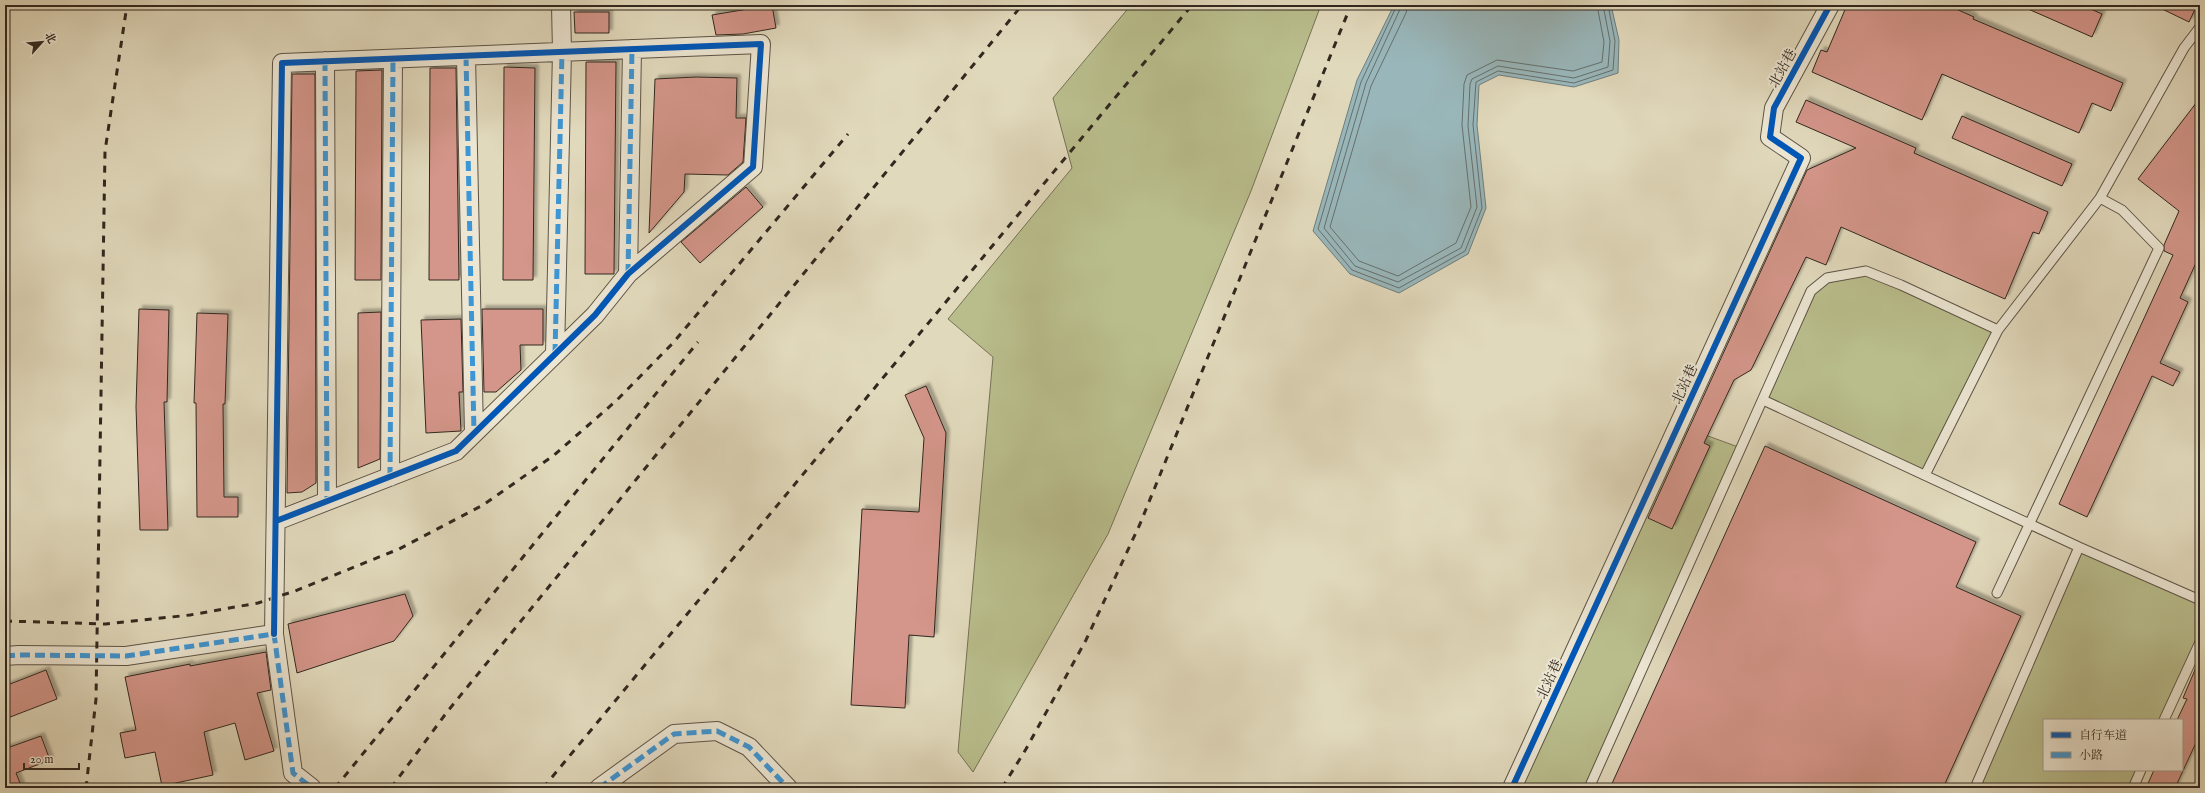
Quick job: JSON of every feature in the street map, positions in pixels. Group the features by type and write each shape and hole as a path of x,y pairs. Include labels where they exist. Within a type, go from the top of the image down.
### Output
{"street":[{"path":"555,354 562,52 561,5"},
{"name":"北站巷","path":"1512,788 1801,158 1770,137 1774,108 1830,5"},
{"path":"276,521 456,451 595,314 628,274 754,167 761,44 282,63 274,634 292,774 312,788"},
{"path":"628,274 632,49"},
{"path":"466,56 474,433"},
{"path":"390,477 394,59"},
{"path":"325,61 327,501"},
{"path":"5,656 126,656 274,634"},
{"path":"599,788 674,734 716,731 749,746 788,788"}],"lane":[{"path":"1925,475 1998,330 2100,198 2184,48 2200,27"},
{"path":"1997,593 2159,248 2122,210 2100,198"},
{"path":"1589,788 1811,291 1827,278 1866,272 1901,285 1998,330"},
{"path":"1763,400 2079,547 2200,600"},
{"path":"1975,788 2079,547"},
{"path":"2164,719 2200,642"},
{"path":"2133,788 2141,771"}],"green space":[{"path":"1131,5 1321,5 1251,191 1108,534 973,772 958,752 993,357 948,319 1072,168 1053,98"},
{"path":"1866,271 1998,330 1925,475 1763,400 1810,294 1827,278"},
{"path":"1678,425 1741,448 1589,788 1512,788"},
{"path":"2079,547 2200,600 2200,642 2164,719 2043,719 2043,771 2141,771 2133,788 1975,788"}],"water":[{"path":"1394,5 1611,5 1619,40 1618,73 1574,87 1499,75 1479,85 1477,125 1486,208 1468,254 1399,293 1350,274 1313,231 1357,80"}],"building":[{"path":"772,5 776,28 743,34 716,35 712,15"},
{"path":"1847,5 1947,5 1974,17 1973,19 2123,83 2111,111 2092,103 2079,133 1942,74 1922,120 1812,72 1821,50 1827,52"},
{"path":"2019,5 2082,5 2102,14 2092,37"},
{"path":"2154,5 2197,5 2189,22"},
{"path":"574,12 609,12 609,33 575,33"},
{"path":"586,62 616,62 614,274 585,274"},
{"path":"504,67 535,68 533,280 503,280"},
{"path":"430,68 456,68 459,280 429,280"},
{"path":"382,70 381,280 355,280 356,71"},
{"path":"292,74 315,74 316,483 302,492 287,493"},
{"path":"696,77 737,78 736,118 746,118 743,162 728,175 685,174 684,192 649,233 655,79"},
{"path":"2200,98 2200,254 2180,298 2188,302 2160,363 2180,372 2173,386 2152,376 2087,517 2059,504 2173,255 2164,251 2164,245 2179,211 2138,179"},
{"path":"1806,100 1916,148 1914,153 2048,212 2039,234 2033,232 2005,299 1841,227 1826,265 1806,257 1751,370 1734,380 1704,443 1710,446 1672,529 1648,518 1807,170 1856,148 1796,122"},
{"path":"1962,116 2072,164 2062,186 1952,138"},
{"path":"746,187 763,207 700,263 681,242"},
{"path":"139,309 169,310 167,402 164,402 168,530 140,530 136,407"},
{"path":"482,309 543,309 543,345 520,345 521,370 496,392 484,392"},
{"path":"381,312 380,459 358,468 358,313"},
{"path":"197,313 228,314 225,404 223,404 224,497 238,497 238,517 197,517 196,403 194,403"},
{"path":"461,319 463,392 459,392 461,431 426,433 421,320"},
{"path":"926,386 946,433 934,637 909,635 905,708 851,705 862,509 919,512 924,438 905,395"},
{"path":"1765,446 1976,542 1956,587 2021,616 1943,788 1610,788"},
{"path":"405,594 413,616 394,641 297,673 288,624"},
{"path":"266,652 271,690 257,693 274,751 245,760 235,723 204,732 213,775 162,786 155,752 125,758 120,733 136,730 125,677 190,664 190,666"},
{"path":"2200,658 2200,734 2183,771 2183,719 2177,719 2187,699 2183,698"},
{"path":"46,670 57,699 5,719 5,686"},
{"path":"41,736 50,760 16,773 22,788 5,788 5,747 7,748"},
{"path":"2154,771 2183,771 2175,788 2146,788"}],"railway":[{"path":"86,788 96,699 105,151 127,5"},
{"path":"391,788 447,712 1022,5"},
{"path":"543,788 1192,5"},
{"path":"1002,788 1026,749 1086,640 1140,524 1351,5"},
{"path":"5,621 106,624 190,615 258,603 295,591 399,549 483,505 553,456 616,401 673,343 848,134"},
{"path":"335,788 698,342"}],"marked path":[{"path":"628,274 632,49"},
{"path":"555,354 562,52"},
{"path":"466,56 474,433"},
{"path":"390,477 393,59"},
{"path":"325,61 327,501"},
{"path":"5,656 126,656 274,634 293,773 312,788"},
{"path":"599,788 674,734 717,731 749,747 788,788"}],"cycle path":[{"path":"1512,788 1801,158 1770,137 1774,108 1830,5"},
{"path":"274,634 282,63 761,44 753,167 628,274 595,315 456,451 276,521"}]}
